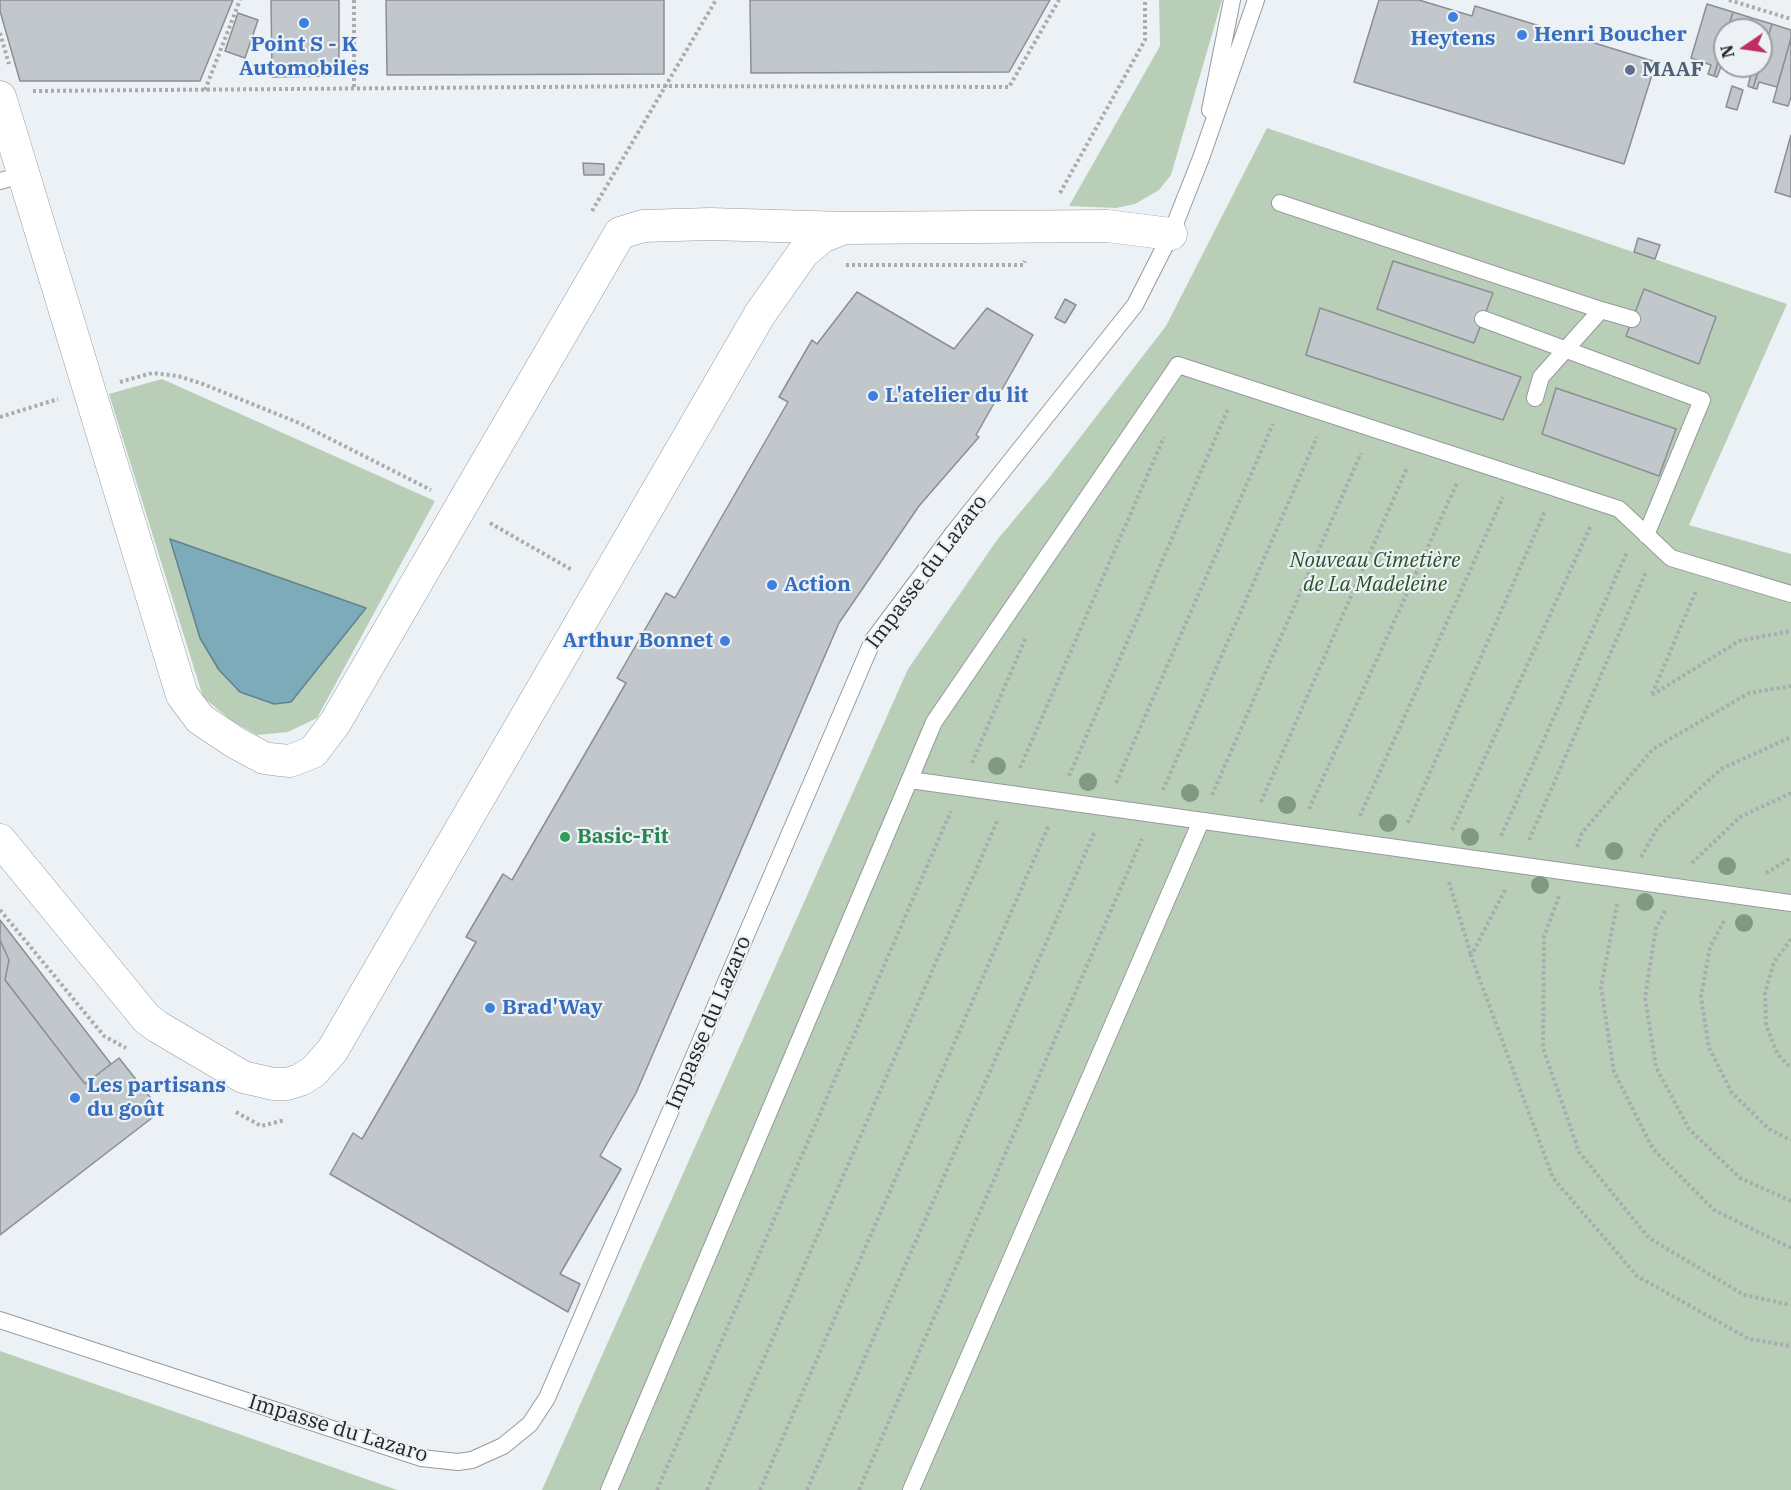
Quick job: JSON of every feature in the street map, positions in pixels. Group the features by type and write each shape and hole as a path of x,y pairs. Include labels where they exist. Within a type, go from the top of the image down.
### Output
{"street":[{"path":"14,87 12,177 177,683 190,709 200,719 264,758 290,761 313,752 335,723 620,233 643,226 711,224 845,228 1107,226 1171,234"},
{"path":"0,840 147,1019 158,1028 243,1077 273,1084 300,1080 313,1072 332,1051 760,314 803,253 822,237 845,228"}],"lane":[{"path":"1201,158 1232,0"},
{"path":"1201,158 1256,0"},
{"name":"Impasse du Lazaro","path":"0,1320 421,1458 458,1462 472,1460 488,1454 518,1436 537,1415 551,1388 873,640 954,532 1120,326 1144,289 1171,234 1201,158"},
{"path":"1280,203 1632,319"},
{"path":"1535,398 1541,377 1601,310"},
{"path":"1483,319 1702,400 1648,536"},
{"path":"609,1490 934,722 1178,364 1619,509 1671,558 1791,594"},
{"path":"910,780 1791,903"},
{"path":"911,1490 1202,821"}],"path":[{"path":"205,90 240,0"},
{"path":"354,0 354,88"},
{"path":"0,33 14,87 205,90 1009,87 1059,0"},
{"path":"1729,0 1791,19"},
{"path":"152,373 177,376 203,384 299,423 461,506 602,587"},
{"path":"760,1490 1239,384"},
{"path":"807,1490 1284,399"},
{"path":"859,1490 1327,413"},
{"path":"1202,821 1372,428"},
{"path":"707,1490 1165,435"},
{"path":"1250,828 1418,443"},
{"path":"1297,834 1468,459"},
{"path":"1349,841 1513,474"},
{"path":"1397,848 1555,488"},
{"path":"1602,503 1441,854 1471,956 1553,1178 1637,1275 1749,1339 1791,1346"},
{"path":"1489,861 1648,536"},
{"path":"1471,956 1518,865 1648,536"},
{"path":"1705,568 1652,695 1739,640 1791,631"},
{"path":"657,1490 1031,627"},
{"path":"1791,686 1749,693 1653,749 1582,833 1544,937 1543,1048 1579,1152 1649,1238 1744,1295 1791,1305"},
{"path":"1791,737 1721,769 1658,827 1617,903 1602,987 1614,1072 1653,1149 1714,1210 1791,1248"},
{"path":"1791,793 1740,818 1689,866 1656,928 1645,998 1656,1067 1689,1129 1740,1178 1791,1202"},
{"path":"1791,858 1772,867 1735,902 1710,947 1701,997 1709,1048 1732,1093 1769,1129 1791,1140"},
{"path":"1791,939 1774,962 1765,993 1766,1025 1778,1055 1791,1068"}],"green space":[{"path":"1159,0 1222,0 1171,175 1159,190 1135,204 1116,208 1069,206 1160,46"},
{"name":"Nouveau Cimetière de La Madeleine","path":"1267,128 1787,304 1689,525 1791,554 1791,1490 542,1490 908,669 997,540 1048,479 1166,326"},
{"path":"162,379 435,501 317,718 288,732 257,735 232,721 203,697 109,394"},
{"path":"0,1351 236,1433 397,1490 0,1490"}],"water":[{"path":"170,539 366,608 291,702 274,704 240,692 219,670 200,638"}],"building":[{"path":"0,0 233,0 200,81 20,81 0,11"},
{"path":"271,0 339,0 339,76 272,77"},
{"path":"386,0 664,0 664,74 387,75"},
{"path":"750,0 1050,0 1009,72 751,73"},
{"path":"1379,0 1419,0 1472,16 1475,6 1656,62 1624,164 1354,82"},
{"path":"1707,4 1733,12 1731,18 1713,18 1713,76 1708,74 1711,65 1691,58"},
{"path":"1733,12 1752,18 1731,18"},
{"path":"238,13 258,20 245,58 225,51"},
{"path":"1773,24 1791,30 1791,38 1777,87 1759,82 1757,89 1753,88 1756,78 1773,78"},
{"path":"1791,38 1791,97 1788,106 1773,102"},
{"path":"1750,78 1756,78 1753,88 1748,86"},
{"path":"1732,86 1743,90 1737,110 1726,107"},
{"path":"1791,135 1791,197 1775,192"},
{"path":"583,163 604,164 604,175 584,175"},
{"path":"1638,238 1660,245 1655,259 1634,252"},
{"path":"1393,261 1493,293 1474,343 1377,309"},
{"path":"1644,289 1716,317 1699,364 1626,336"},
{"path":"857,292 954,349 987,308 1033,335 976,435 979,437 919,506 839,623 636,1093 600,1156 621,1169 560,1274 580,1284 568,1312 330,1174 353,1133 362,1139 476,942 466,937 503,874 512,880 626,683 617,678 666,593 675,598 788,402 779,397 812,340 817,344"},
{"path":"1065,299 1076,305 1065,323 1055,318"},
{"path":"1320,308 1521,377 1503,420 1306,355"},
{"path":"1556,388 1676,429 1659,476 1542,434"},
{"path":"0,920 111,1064 85,1084 5,980 9,960 0,940"},
{"name":"Les partisans du goût","path":"0,940 9,960 5,980 85,1084 119,1058 161,1111 0,1235"}],"place":[{"name":"Heytens","path":"1453,17"},
{"name":"Point S - K Automobiles","path":"304,23"},
{"name":"Henri Boucher","path":"1522,35"},
{"name":"MAAF","path":"1630,70"},
{"name":"L'atelier du lit","path":"873,396"},
{"name":"Action","path":"772,585"},
{"name":"Arthur Bonnet","path":"725,641"},
{"name":"Basic-Fit","path":"565,837"},
{"name":"Brad'Way","path":"490,1008"},
{"name":"Les partisans du goût","path":"75,1098"}]}
